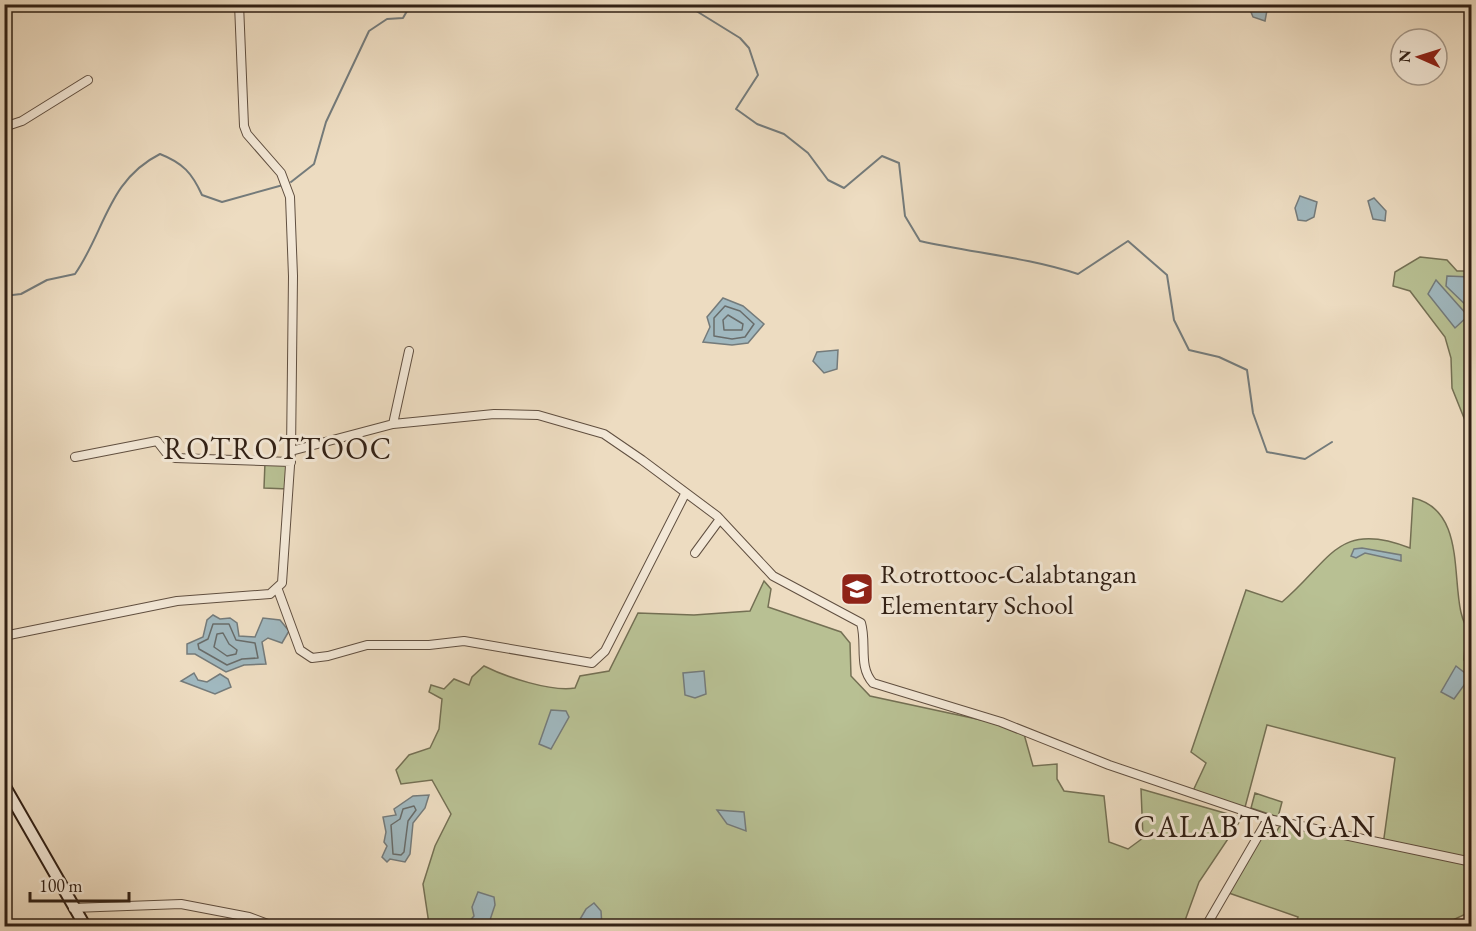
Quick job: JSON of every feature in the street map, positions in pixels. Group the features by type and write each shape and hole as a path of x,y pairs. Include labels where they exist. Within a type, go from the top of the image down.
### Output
{"main road":[{"path":"4,786 85,927"}],"street":[{"path":"4,636 177,601 270,594 278,590 282,583 291,462 293,276 290,197 281,173 248,134 244,126 239,4"},
{"path":"4,127 22,120 88,80"},
{"path":"393,424 409,351"},
{"path":"291,451 393,424 494,414 538,415 604,434 720,519 773,576 861,623 864,633 864,670 873,682 1001,722 1109,765 1268,819 1472,862"},
{"path":"75,457 157,441 171,457 291,462"},
{"path":"278,590 300,650 312,658 367,645 429,645 464,641 592,663 605,651 685,494"},
{"path":"695,553 720,519"},
{"path":"1206,927 1268,819"},
{"path":"73,908 181,904 206,911 249,917 273,927"}],"green space":[{"path":"1420,257 1447,260 1457,271 1471,271 1471,429 1468,428 1452,388 1451,358 1445,337 1410,291 1393,286 1395,272"},
{"path":"265,462 289,463 288,489 264,488"},
{"path":"1413,498 1432,507 1445,522 1452,541 1459,604 1464,622 1472,634 1466,636 1464,660 1472,662 1472,905 1468,913 1440,926 1295,926 1298,917 1226,892 1261,831 1275,834 1281,824 1383,845 1395,758 1267,725 1244,811 1192,793 1206,763 1191,752 1246,590 1282,602 1324,560 1350,542 1366,539 1386,540 1410,548"},
{"path":"764,581 771,589 768,607 841,632 850,643 851,676 870,696 986,721 1024,734 1033,766 1057,764 1057,779 1064,791 1104,796 1109,842 1128,849 1143,838 1141,789 1242,818 1199,882 1183,926 426,926 429,924 423,884 435,846 451,814 432,780 401,784 396,770 409,755 430,748 439,729 442,699 429,692 431,685 444,689 454,679 469,685 472,677 484,666 529,683 554,688 575,688 580,676 609,671 638,613 694,615 750,611"},
{"path":"1255,793 1282,802 1278,817 1251,808"}],"water":[{"path":"1248,5 1268,5 1265,21 1253,17"},
{"path":"1300,196 1317,202 1314,217 1306,221 1298,220 1295,208"},
{"path":"1374,198 1386,211 1385,221 1373,219 1368,201"},
{"path":"1447,276 1471,277 1471,310 1446,286"},
{"path":"1436,280 1468,316 1455,328 1428,294"},
{"path":"723,298 743,306 764,324 748,343 732,345 703,342 710,327 707,317"},
{"path":"838,350 837,369 824,373 813,361 817,352"},
{"path":"1362,548 1401,555 1401,561 1365,553 1356,558 1351,556 1354,549"},
{"path":"213,615 220,619 230,618 237,623 239,636 255,637 263,618 280,620 289,631 282,643 268,638 262,642 266,664 244,665 226,672 195,654 187,654 187,644 203,637 207,620"},
{"path":"1456,666 1470,677 1454,699 1441,692"},
{"path":"704,671 706,694 695,698 685,695 683,673"},
{"path":"194,673 198,680 207,682 220,674 228,679 231,687 215,694 181,681"},
{"path":"551,710 566,711 569,717 551,749 539,744"},
{"path":"429,795 425,808 413,823 410,854 405,862 390,859 387,862 382,857 387,846 384,842 386,832 383,817 396,815 394,809 413,796"},
{"path":"717,810 744,812 746,831 727,824"},
{"path":"478,892 494,897 495,905 488,926 465,926 474,916 472,907"},
{"path":"594,903 601,911 602,926 576,926 586,909"}],"waterway":[{"path":"291,182 314,164 326,122 369,31 387,19 403,18 411,4"},
{"path":"685,4 740,38 749,48 758,75 736,109 757,124 784,134 808,153 828,180 844,188 882,156 899,163 905,216 920,241 1039,263 1078,274 1128,241 1167,275 1174,320 1189,350 1219,357 1247,370 1253,413 1267,452 1305,459 1332,442"},
{"path":"4,296 21,294 47,280 75,274 118,192 143,165 160,154 175,161 186,170 202,195 222,202 283,185"}],"place":[{"name":"Rotrottooc-Calabtangan Elementary School","path":"857,589"}],"district":[{"name":"ROTROTTOOC","path":"278,448"},
{"name":"CALABTANGAN","path":"1255,826"}]}
